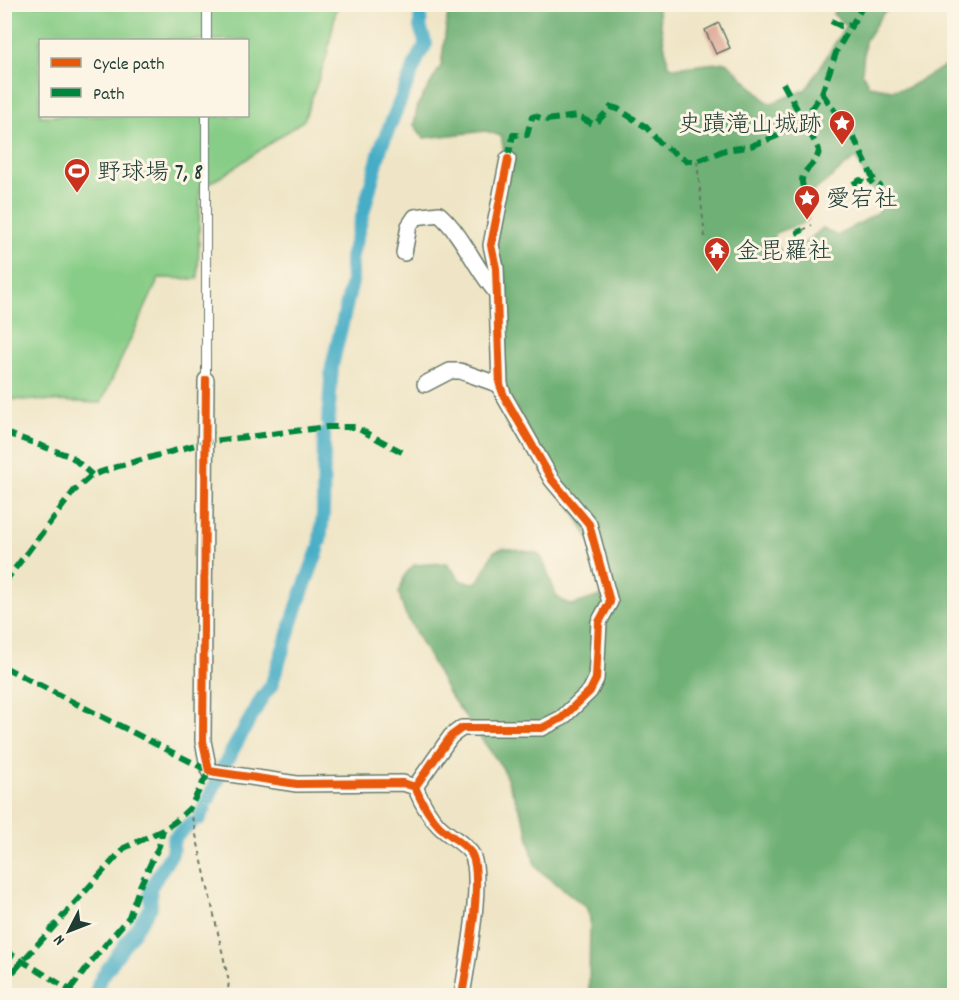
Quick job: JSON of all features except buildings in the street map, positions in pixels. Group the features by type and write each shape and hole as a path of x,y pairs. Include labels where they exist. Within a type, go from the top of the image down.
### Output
{"street":[{"path":"415,787 457,730 546,726 562,718 591,691 596,679 599,622 610,602 589,524 552,480 500,385 496,268 491,245 508,159"},
{"path":"404,252 409,226 415,217 439,214 449,223 482,276 496,292"},
{"path":"425,384 450,371 460,371 500,385"},
{"path":"206,380 203,741 209,771 297,784 403,783 415,787 423,806 440,826 472,854 476,870 476,893 462,996"}],"lane":[{"path":"207,4 207,39"},
{"path":"206,117 206,380"}],"path":[{"path":"697,161 705,238"},
{"path":"803,230 812,225"},
{"path":"190,808 229,982 227,996"}],"green space":[{"path":"5,5 337,5 327,55 304,120 222,176 200,188 198,279 159,278 101,403 5,399"},
{"path":"449,5 657,5 668,64 674,68 725,62 767,102 772,103 805,90 810,84 846,25 833,14 838,5 897,5 883,13 865,41 862,72 869,86 892,90 907,88 954,61 954,995 589,995 590,918 586,907 539,870 534,862 526,825 502,767 449,694 404,611 399,593 405,575 414,565 447,563 461,581 475,583 481,577 494,551 503,548 537,553 542,558 556,595 562,601 572,605 607,594 603,564 506,390 496,246 505,155 501,136 486,131 424,138 414,125 418,104 441,66","holes":["854,159 857,160 880,206 878,213 837,236 823,228 794,252 781,252 773,240 776,233 808,220 799,203"]}],"waterway":[{"path":"328,422 332,366 352,282 351,258 381,147 419,55 426,44 420,27 421,4"},
{"path":"320,541 323,514 324,434"},
{"path":"223,767 271,686 318,550"},
{"path":"199,819 218,778"},
{"path":"102,977 151,907 150,888 172,853 174,838 191,823"},
{"path":"95,996 99,982"}],"marked path":[{"path":"508,159 513,135 527,135 532,117 547,120 577,116 593,124 611,107 646,127 662,145 687,161 697,161 725,150 748,147 777,136 805,116 822,93 837,50 864,4"},
{"path":"831,21 841,26 850,25"},
{"path":"783,83 819,150 818,156 802,178 804,189"},
{"path":"822,93 855,140 874,180 881,187"},
{"path":"853,184 860,180 866,184 874,180"},
{"path":"796,233 803,230"},
{"path":"4,583 74,491 92,475 119,466 206,442 327,427 355,427 402,452"},
{"path":"4,435 9,434 72,457 92,475"},
{"path":"4,667 209,771 190,808 163,830 124,848 4,982"},
{"path":"70,990 129,917 140,886 159,846 163,830"},
{"path":"4,950 70,990 72,996"}],"cycle path":[{"path":"415,787 451,736 462,728 542,728 562,718 590,691 596,679 599,622 610,602 589,524 552,480 500,385 496,268 491,245 508,159"},
{"path":"206,380 203,741 209,771 297,784 403,783 415,787 431,817 443,830 468,849 475,864 473,922 462,996"}],"place":[{"name":"史蹟滝山城跡","path":"842,146"},
{"name":"野球場 7, 8","path":"77,194"},
{"name":"愛宕社","path":"807,221"},
{"name":"金毘羅社","path":"717,273"}]}
